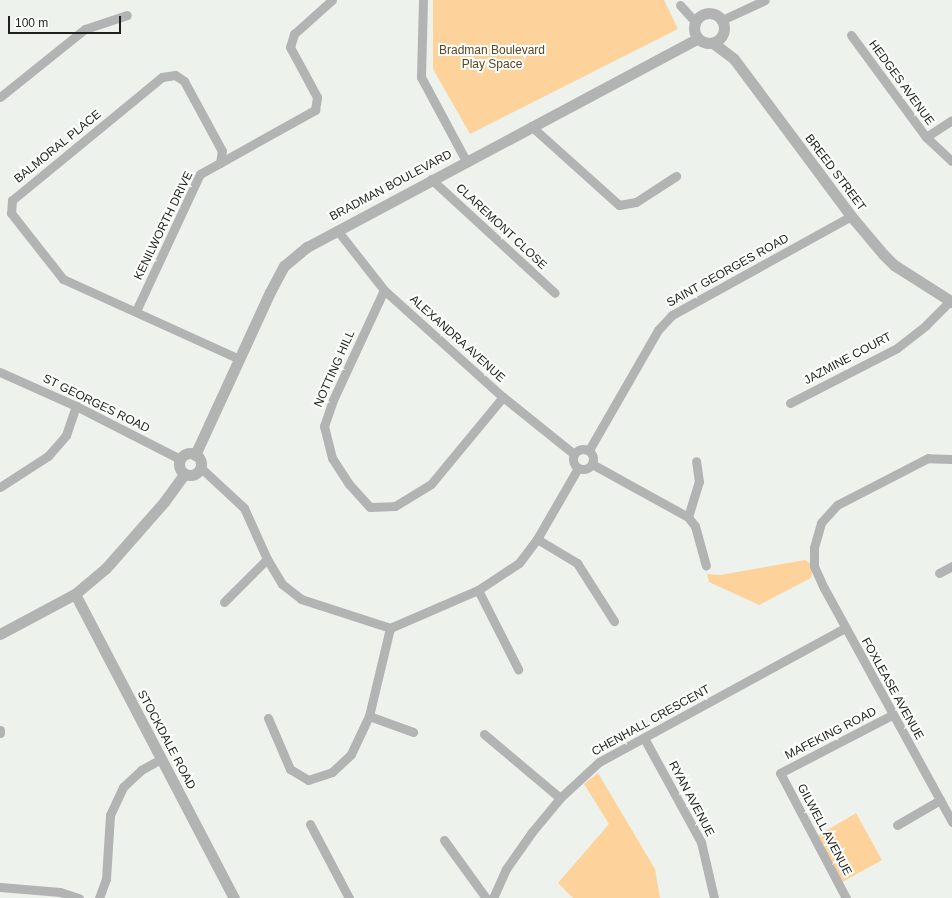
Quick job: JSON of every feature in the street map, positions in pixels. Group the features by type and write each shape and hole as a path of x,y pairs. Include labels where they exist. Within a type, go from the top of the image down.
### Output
{"street":[{"name":"KENILWORTH DRIVE","path":"136,311 200,174 315,110 317,97 290,47 294,34 332,0"},
{"path":"423,0 421,77 466,160"},
{"path":"722,20 765,0"},
{"path":"680,4 696,23"},
{"path":"722,20 710,13 701,16 696,23 695,31 698,38 705,43 713,43 723,34"},
{"path":"0,97 85,29 127,15"},
{"path":"722,20 723,34 734,59"},
{"name":"HEDGES AVENUE","path":"851,35 926,138 952,161"},
{"name":"BRADMAN BOULEVARD","path":"195,455 284,266 307,248 337,230 466,160 698,38"},
{"name":"BREED STREET","path":"713,43 734,59 851,216 894,265 951,302"},
{"name":"BALMORAL PLACE","path":"220,163 222,151 184,82 175,75 162,77 12,200 11,213 63,279 239,359"},
{"path":"926,138 952,120"},
{"path":"531,126 619,205 636,202 676,176"},
{"name":"CLAREMONT CLOSE","path":"431,179 555,293"},
{"name":"SAINT GEORGES ROAD","path":"589,450 658,330 672,315 851,216"},
{"name":"ALEXANDRA AVENUE","path":"337,230 384,290 503,397 574,454"},
{"name":"NOTTING HILL","path":"384,290 333,400 324,426 332,458 349,484 370,507 395,506 431,484 503,397"},
{"name":"JAZMINE COURT","path":"790,403 897,348 951,302"},
{"name":"ST GEORGES ROAD","path":"0,372 76,406 180,459"},
{"path":"0,487 48,456 66,435 76,406"},
{"path":"579,449 589,450 593,456 592,464 584,469 578,468 573,462 574,454 579,449"},
{"path":"201,468 194,475 184,474 179,467 180,459 187,454 195,455 200,460 201,468 244,508 267,559 282,584 301,599 390,628 478,590 519,563 537,539 578,468"},
{"name":"FOXLEASE AVENUE","path":"952,459 928,458 837,505 821,523 814,548 814,566 845,628 952,822"},
{"path":"688,517 699,482 696,461"},
{"path":"592,464 688,517 695,526 706,566"},
{"path":"0,634 75,594 106,568 135,537 184,474"},
{"path":"537,539 577,563 614,621"},
{"path":"224,602 267,559"},
{"path":"939,574 952,566"},
{"path":"478,590 518,669"},
{"name":"STOCKDALE ROAD","path":"75,594 234,898"},
{"path":"268,718 290,769 308,780 332,772 351,754 369,716 390,628"},
{"name":"CHENHALL CRESCENT","path":"493,898 506,869 560,798 600,762 845,628"},
{"name":"MAFEKING ROAD","path":"780,773 892,715"},
{"path":"369,716 413,732"},
{"path":"484,734 560,798"},
{"name":"RYAN AVENUE","path":"644,738 701,842 714,898"},
{"path":"99,898 106,879 110,815 123,787 140,770 162,759"},
{"name":"GILWELL AVENUE","path":"780,773 846,898"},
{"path":"897,825 940,800"},
{"path":"310,824 349,898"},
{"path":"444,840 486,898"},
{"path":"0,887 60,892 79,898"}],"green space":[{"name":"Bradman Boulevard Play Space","path":"433,0 664,0 678,29 470,134 433,69"},
{"path":"805,560 814,566 811,578 759,605 709,582 707,574 720,575"},
{"path":"598,773 655,869 660,898 573,898 558,883 609,824 584,784"},
{"path":"856,813 882,860 839,884 814,838"}]}
